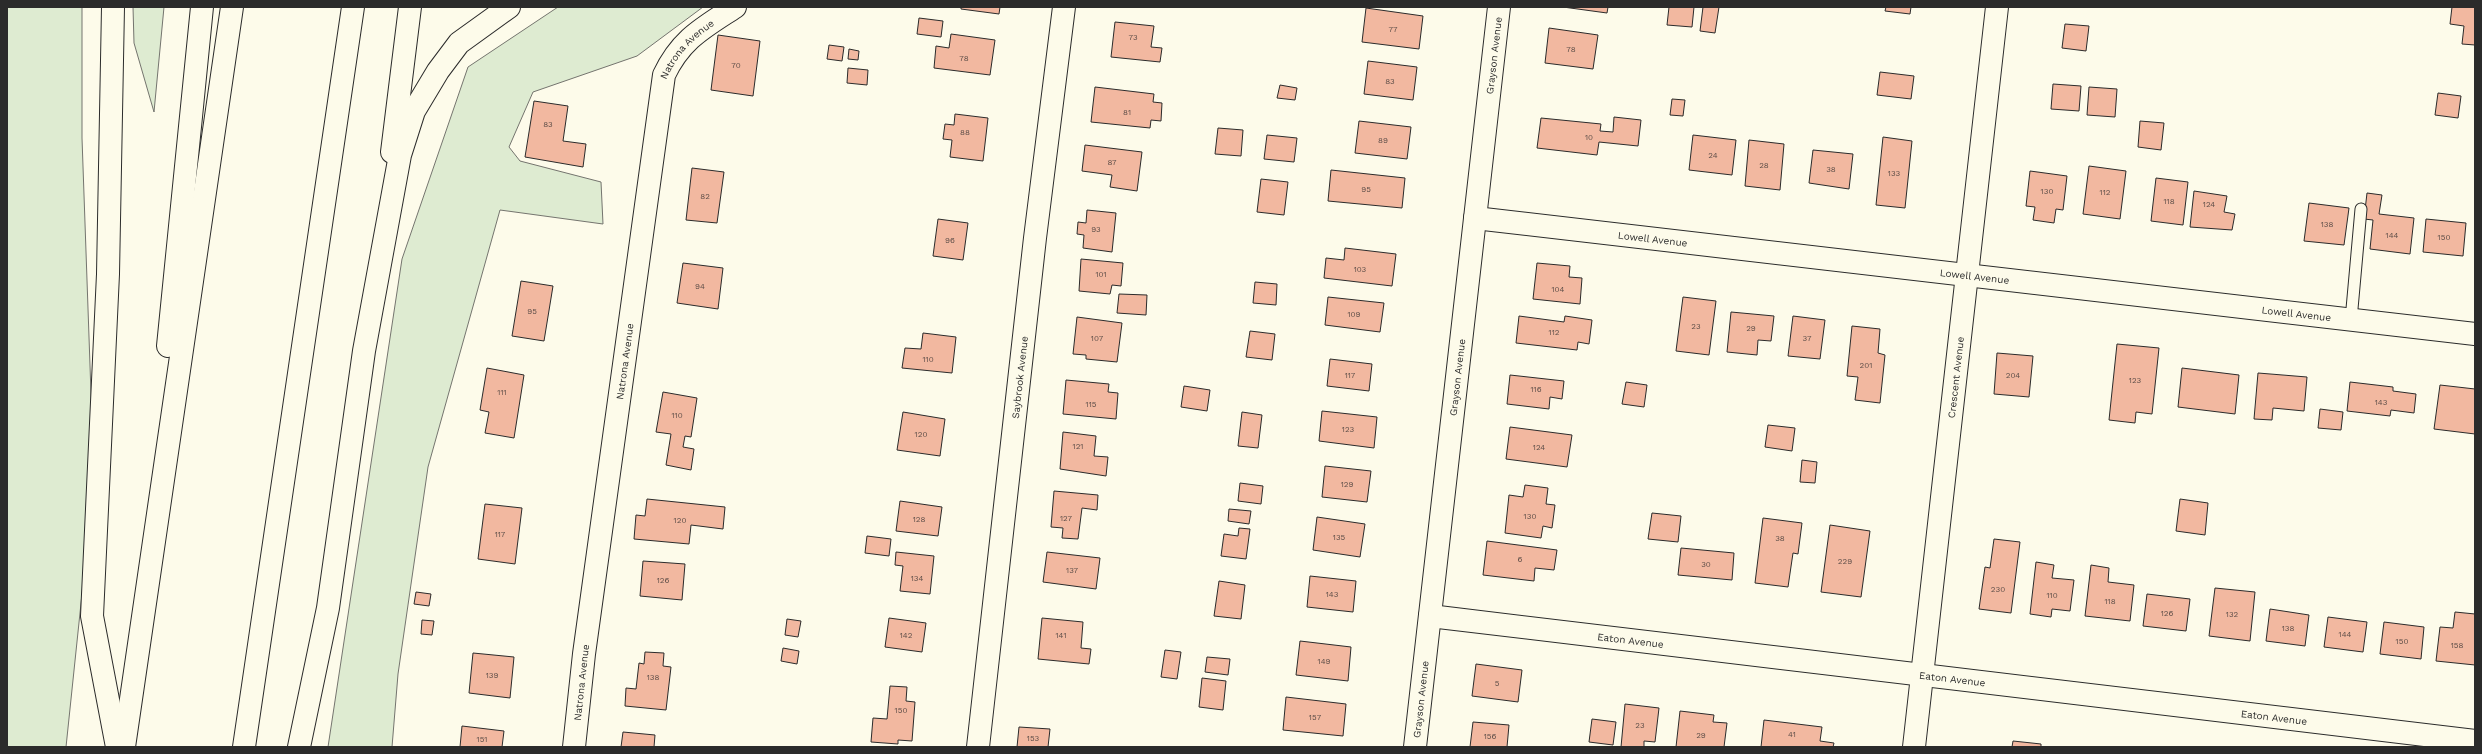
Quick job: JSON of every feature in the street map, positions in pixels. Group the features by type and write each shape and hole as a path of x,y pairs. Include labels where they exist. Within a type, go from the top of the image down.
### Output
{"main road":[{"path":"113,7 108,274 92,616 117,747"},
{"path":"142,625 202,7"},
{"path":"124,747 232,7"},
{"path":"244,747 353,7"},
{"path":"375,300 410,7"},
{"path":"299,747 328,608 364,351 375,300 400,155 414,111 438,71 459,43 509,7"},
{"name":"Natrona Avenue","path":"574,747 585,646 664,75 673,56 686,40 735,7"},
{"name":"Saybrook Avenue","path":"978,747 1035,238 1064,7"},
{"name":"Grayson Avenue","path":"1415,747 1499,7"},
{"name":"Crescent Avenue","path":"1914,747 1966,275 1998,7"},
{"name":"Lowell Avenue","path":"1475,218 2475,334"},
{"name":"Eaton Avenue","path":"1430,616 2475,741"}],"lane":[{"path":"2351,320 2361,209"}],"green space":[{"path":"7,7 82,7 82,138 94,479 66,747 7,747"},
{"path":"133,7 164,7 154,112 134,43"},
{"path":"558,7 703,7 637,56 533,92 509,147 520,161 601,182 603,224 500,210 428,467 398,674 392,747 328,747 402,259 468,67"}],"building":[{"path":"961,7 1000,7 999,14 961,9"},
{"path":"1563,7 1608,7 1607,13"},
{"path":"1669,7 1694,7 1692,27 1667,25"},
{"path":"1703,7 1719,7 1715,33 1700,31"},
{"path":"1886,7 1911,7 1910,14 1885,11"},
{"path":"2452,7 2475,7 2475,45 2462,44 2464,26 2450,24"},
{"path":"1366,8 1423,16 1419,49 1362,42"},
{"path":"919,18 943,21 941,37 917,34"},
{"path":"1115,22 1154,26 1151,47 1162,48 1160,62 1111,57"},
{"path":"2065,24 2089,26 2086,51 2062,48"},
{"path":"1549,28 1598,35 1593,69 1545,63"},
{"path":"951,34 995,40 990,75 934,68 936,46 949,48"},
{"path":"718,35 760,41 753,96 711,90"},
{"path":"829,45 844,47 842,61 827,59"},
{"path":"849,49 859,51 858,60 848,59"},
{"path":"1368,61 1417,67 1413,100 1364,94"},
{"path":"848,68 868,70 867,85 847,83"},
{"path":"1880,72 1914,76 1911,99 1877,95"},
{"path":"2053,84 2081,86 2079,111 2051,109"},
{"path":"1280,85 1297,88 1295,100 1277,98"},
{"path":"1095,87 1154,94 1153,102 1162,103 1161,121 1151,120 1150,128 1091,122"},
{"path":"2089,87 2117,89 2115,117 2087,115"},
{"path":"2438,93 2461,96 2458,118 2435,115"},
{"path":"1672,99 1685,100 1683,116 1670,115"},
{"path":"534,101 568,106 563,141 586,144 583,167 525,157"},
{"path":"955,114 988,118 983,161 950,157 952,140 943,139 945,124 954,125"},
{"path":"1614,117 1641,120 1638,146 1599,142 1597,155 1537,148 1541,118 1601,124 1600,131 1613,132"},
{"path":"1359,121 1411,127 1407,159 1355,153"},
{"path":"2140,121 2164,123 2161,150 2138,147"},
{"path":"1218,128 1243,130 1241,156 1215,154"},
{"path":"1267,135 1297,138 1294,162 1264,159"},
{"path":"1693,135 1736,140 1732,175 1689,170"},
{"path":"1883,137 1912,141 1905,208 1876,205"},
{"path":"1749,140 1784,144 1780,190 1745,186"},
{"path":"1085,145 1142,152 1137,191 1110,187 1112,175 1082,171"},
{"path":"1813,150 1853,154 1849,189 1809,183"},
{"path":"2089,166 2126,171 2120,219 2083,214"},
{"path":"692,168 724,172 717,223 686,220"},
{"path":"1331,170 1405,178 1402,208 1328,201"},
{"path":"2030,171 2067,176 2063,210 2056,209 2054,223 2033,220 2035,207 2026,206"},
{"path":"2156,178 2188,182 2183,225 2151,221"},
{"path":"1261,179 1288,182 1284,215 1257,212"},
{"path":"2194,191 2227,196 2224,212 2235,214 2232,230 2190,227"},
{"path":"2367,193 2382,195 2379,214 2414,218 2410,254 2370,249 2373,220 2364,219"},
{"path":"2309,203 2349,208 2344,245 2304,241"},
{"path":"1087,210 1116,213 1112,252 1083,248 1084,235 1077,234 1078,222 1086,223"},
{"path":"938,219 968,223 963,260 933,256"},
{"path":"2426,219 2466,223 2463,256 2423,252"},
{"path":"1345,248 1396,254 1392,286 1324,278 1326,258 1344,260"},
{"path":"1081,259 1123,263 1121,286 1112,285 1110,294 1079,291"},
{"path":"683,263 723,268 718,309 677,303"},
{"path":"1537,263 1570,266 1569,277 1582,278 1580,304 1533,299"},
{"path":"521,281 553,286 544,341 512,336"},
{"path":"1255,282 1277,284 1276,305 1253,303"},
{"path":"1119,294 1147,295 1146,315 1117,313"},
{"path":"1328,297 1384,303 1380,332 1325,325"},
{"path":"1683,297 1716,301 1709,355 1676,351"},
{"path":"1731,312 1774,316 1771,341 1758,340 1757,355 1727,352"},
{"path":"1519,316 1564,322 1565,316 1592,320 1589,344 1578,342 1577,350 1516,343"},
{"path":"1793,316 1825,320 1820,359 1788,356"},
{"path":"1077,317 1122,323 1117,362 1086,359 1086,355 1073,354"},
{"path":"1852,326 1880,329 1878,353 1885,355 1880,403 1855,400 1858,377 1847,376"},
{"path":"1250,331 1275,334 1272,360 1246,357"},
{"path":"923,333 956,337 952,373 902,368 905,348 921,349"},
{"path":"2117,344 2159,348 2152,414 2136,412 2135,423 2109,420"},
{"path":"1997,353 2033,356 2029,397 1994,394"},
{"path":"1330,359 1372,364 1369,391 1327,386"},
{"path":"487,368 524,375 514,438 485,433 489,412 480,410"},
{"path":"2182,368 2239,375 2235,414 2178,407"},
{"path":"2258,373 2307,377 2304,411 2273,408 2272,420 2254,419"},
{"path":"1510,375 1564,381 1562,399 1550,397 1549,409 1507,404"},
{"path":"1066,380 1109,384 1108,392 1118,393 1116,419 1063,414"},
{"path":"1626,382 1647,385 1644,407 1622,404"},
{"path":"2350,382 2393,387 2393,391 2416,394 2414,413 2391,410 2390,416 2347,411"},
{"path":"2440,385 2475,389 2475,434 2434,429"},
{"path":"1184,386 1210,390 1207,411 1181,407"},
{"path":"663,392 697,398 691,437 685,436 683,447 694,449 691,470 666,465 671,434 656,432"},
{"path":"2320,409 2343,412 2341,430 2318,428"},
{"path":"1322,411 1377,417 1374,448 1319,441"},
{"path":"903,412 945,419 940,456 897,450"},
{"path":"1242,412 1262,415 1258,448 1238,446"},
{"path":"1768,425 1795,428 1792,451 1765,447"},
{"path":"1510,427 1572,435 1567,467 1506,459"},
{"path":"1063,432 1096,436 1094,456 1108,457 1106,476 1060,469"},
{"path":"1802,460 1817,462 1815,483 1800,482"},
{"path":"1325,466 1371,471 1367,502 1322,497"},
{"path":"1240,483 1263,486 1261,504 1238,501"},
{"path":"1525,485 1548,488 1546,504 1555,505 1552,528 1543,526 1541,538 1505,533 1509,495 1523,497"},
{"path":"1054,491 1098,495 1097,510 1082,508 1078,539 1062,538 1063,528 1051,527"},
{"path":"647,499 725,507 723,529 691,525 689,544 634,539 636,515 645,516"},
{"path":"2180,499 2208,503 2205,535 2176,531"},
{"path":"900,501 942,507 938,536 896,531"},
{"path":"485,504 522,508 515,564 478,559"},
{"path":"1229,509 1251,511 1249,524 1228,521"},
{"path":"1652,513 1681,516 1678,542 1648,539"},
{"path":"1317,517 1365,524 1360,557 1313,550"},
{"path":"1763,518 1802,523 1798,554 1793,553 1788,587 1755,583"},
{"path":"1830,525 1870,531 1861,597 1821,592"},
{"path":"1239,528 1250,529 1246,559 1221,556 1224,534 1238,536"},
{"path":"867,536 891,539 889,556 865,553"},
{"path":"1994,539 2020,542 2011,613 1979,609 1985,567 1990,568"},
{"path":"1487,541 1557,550 1554,570 1535,568 1534,581 1483,575"},
{"path":"1681,548 1734,553 1732,580 1678,575"},
{"path":"896,552 934,556 930,594 900,591 903,566 895,565"},
{"path":"1047,552 1100,558 1096,589 1043,582"},
{"path":"643,561 685,564 682,600 640,596"},
{"path":"2036,562 2054,565 2052,578 2074,580 2070,611 2052,609 2051,617 2030,614"},
{"path":"2091,565 2109,568 2108,582 2134,585 2130,621 2085,616"},
{"path":"1310,576 1356,581 1353,612 1307,607"},
{"path":"1219,581 1245,585 1241,619 1214,616"},
{"path":"2215,588 2255,592 2250,641 2209,636"},
{"path":"416,592 431,594 429,606 414,604"},
{"path":"2147,594 2190,599 2186,631 2143,626"},
{"path":"2270,609 2309,615 2305,646 2266,641"},
{"path":"2455,612 2475,614 2475,665 2436,661 2440,627 2453,628"},
{"path":"2328,617 2367,622 2363,652 2324,647"},
{"path":"889,618 926,623 922,652 885,647"},
{"path":"1042,618 1083,622 1081,648 1091,649 1089,664 1038,659"},
{"path":"787,619 801,621 798,637 785,635"},
{"path":"422,620 434,621 432,635 421,634"},
{"path":"2384,622 2424,627 2421,659 2380,654"},
{"path":"1300,641 1351,647 1348,681 1296,675"},
{"path":"783,648 799,651 797,664 781,661"},
{"path":"1165,650 1181,652 1177,679 1161,677"},
{"path":"645,652 664,653 663,666 671,667 666,710 625,706 626,688 636,689 639,663 644,664"},
{"path":"473,653 514,657 510,698 469,693"},
{"path":"1207,657 1230,659 1228,675 1205,672"},
{"path":"1476,664 1522,670 1518,702 1472,696"},
{"path":"1202,678 1226,681 1223,710 1199,707"},
{"path":"890,686 907,687 906,701 915,702 912,741 898,740 898,744 871,742 873,718 887,719"},
{"path":"1286,697 1346,704 1343,736 1283,730"},
{"path":"1625,704 1659,708 1655,742 1644,741 1644,747 1621,747"},
{"path":"1680,711 1714,715 1713,722 1727,723 1724,747 1676,747"},
{"path":"1592,719 1616,722 1613,745 1589,742"},
{"path":"1764,720 1822,727 1820,741 1834,743 1833,747 1761,747"},
{"path":"1473,722 1509,725 1507,747 1470,747"},
{"path":"462,726 504,731 502,747 460,747"},
{"path":"1019,727 1050,729 1048,747 1017,747"},
{"path":"623,732 655,735 654,747 621,747"},
{"path":"2013,741 2041,744 2041,747 2012,747"}]}
